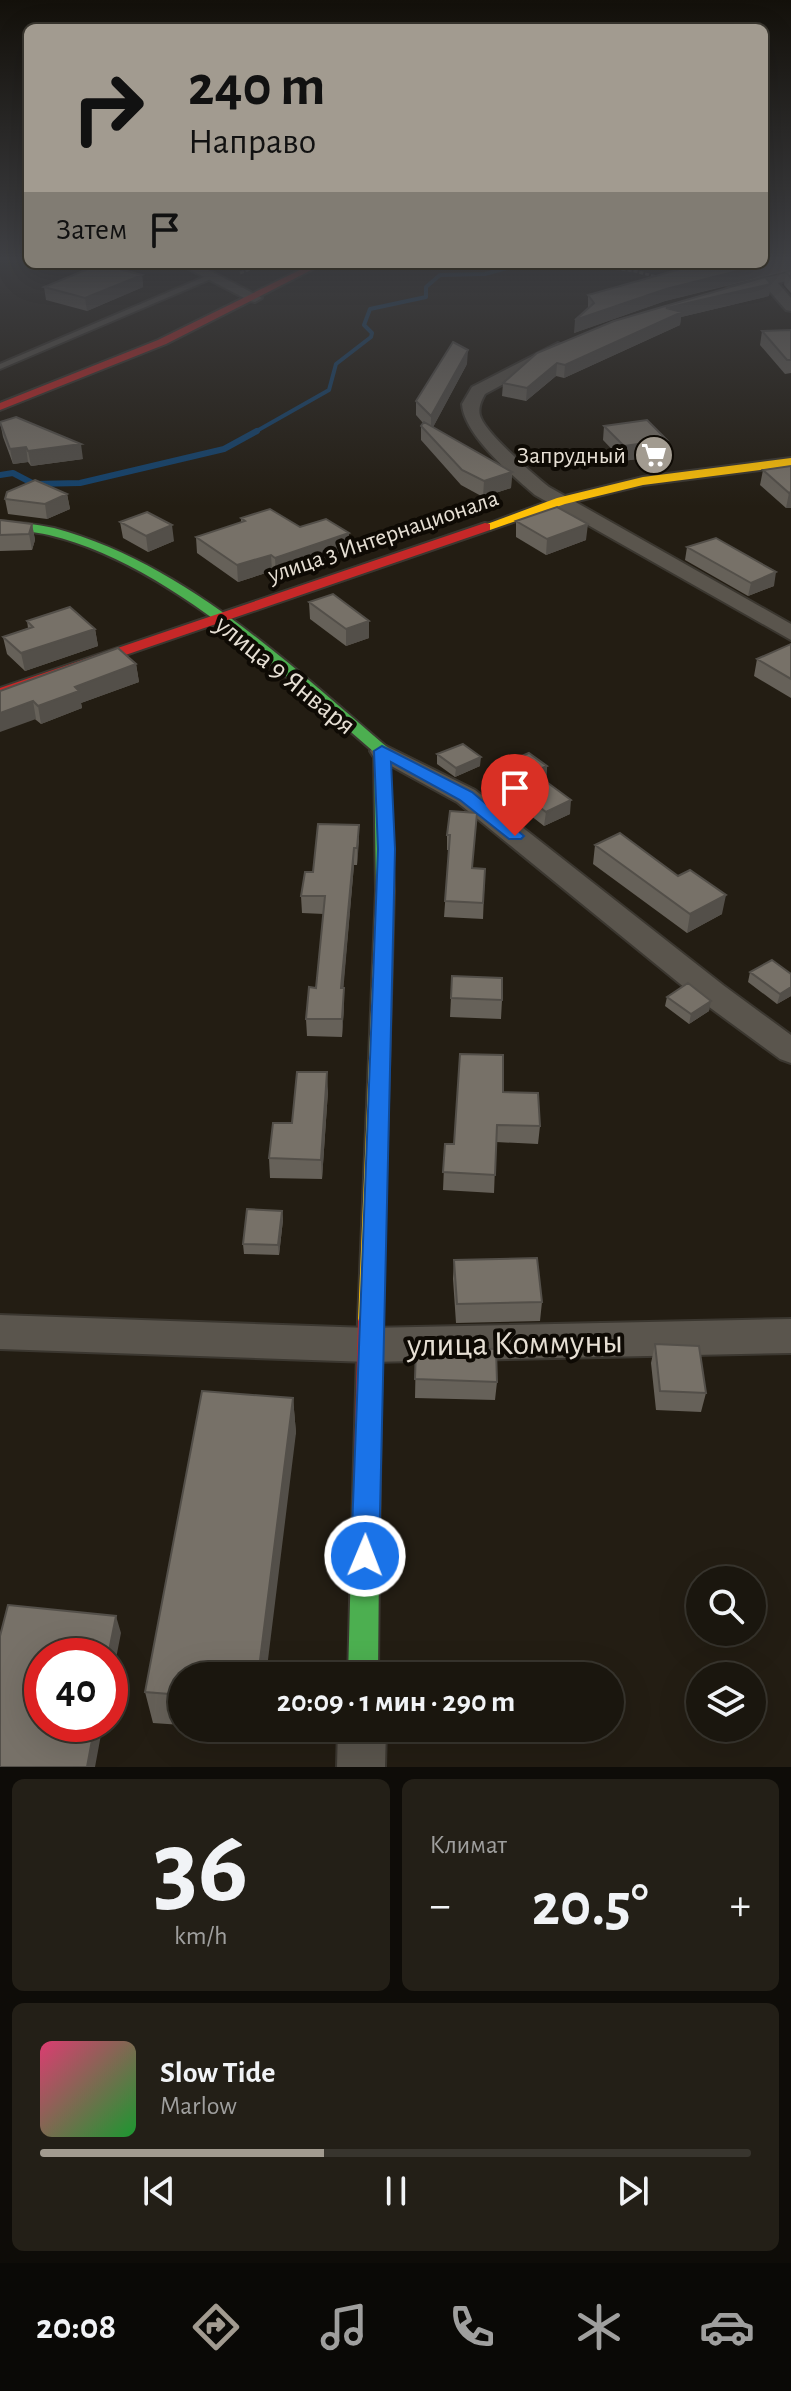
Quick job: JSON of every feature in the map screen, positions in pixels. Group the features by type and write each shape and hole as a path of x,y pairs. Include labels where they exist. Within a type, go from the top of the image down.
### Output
{"street":[{"path":"0,407 83,376 157,342"},
{"path":"571,342 503,375 478,391 471,404 472,419 518,471 542,491 791,633"},
{"name":"улица 3 Интернационала","path":"0,693 561,501 643,481 791,462"},
{"name":"улица 9 Января","path":"0,525 19,524 89,543 137,565 218,617 382,751 386,849 369,1345 363,1662"},
{"path":"382,751 466,796 712,993 791,1051"},
{"name":"улица Коммуны","path":"0,1332 369,1345 791,1336"},
{"path":"361,1767 362,1742"}],"lane":[{"path":"0,367 58,342"}],"building":[{"path":"453,342 468,350 431,416 416,401"},
{"path":"562,342 615,342 565,365 557,363 527,388 503,383 537,353"},
{"path":"772,342 791,342 791,360 787,360"},
{"path":"16,417 81,444 28,451 26,447 10,449 0,422"},
{"path":"647,420 667,440 624,446 604,426"},
{"path":"424,422 512,472 484,481 462,470 421,426"},
{"path":"791,466 789,493 763,470"},
{"path":"35,480 67,494 45,504 5,499 7,492"},
{"path":"557,507 588,524 547,539 516,521"},
{"path":"270,509 300,527 326,519 349,533 275,558 271,555 237,565 196,537"},
{"path":"147,512 172,525 146,536 120,522"},
{"path":"0,520 32,524 29,534 0,535"},
{"path":"716,538 776,572 751,583 687,547"},
{"path":"333,594 369,621 346,629 309,602"},
{"path":"70,607 95,629 21,653 3,637 33,627 27,621"},
{"path":"791,644 791,679 757,659"},
{"path":"118,648 136,664 75,687 79,691 38,706 33,701 0,713 0,691"},
{"path":"463,744 481,757 456,768 437,754"},
{"path":"529,753 547,766 533,772 571,800 546,812 490,769"},
{"path":"450,811 477,813 472,868 485,869 483,903 445,901"},
{"path":"318,824 359,825 357,848 354,848 341,988 344,988 342,1019 306,1019 309,987 316,988 325,896 301,896 305,872 313,872"},
{"path":"620,833 678,876 690,870 726,895 690,914 595,845"},
{"path":"772,960 791,974 791,987 780,994 750,972"},
{"path":"452,976 502,978 502,1000 451,998"},
{"path":"688,983 711,1001 691,1014 667,997"},
{"path":"460,1054 503,1055 503,1092 538,1093 540,1126 497,1125 495,1175 443,1172 445,1144 454,1144"},
{"path":"297,1072 327,1072 321,1160 269,1158 273,1123 292,1123"},
{"path":"247,1209 282,1211 278,1245 243,1244"},
{"path":"537,1258 542,1302 457,1304 454,1260"},
{"path":"655,1344 699,1346 706,1393 660,1391"},
{"path":"416,1347 496,1349 497,1382 415,1379"},
{"path":"202,1391 293,1398 260,1662 168,1662 168,1694 145,1692"},
{"path":"8,1605 116,1616 112,1638 24,1638 24,1742 92,1742 87,1767 0,1767 0,1636"}],"waterway":[{"path":"253,433 329,390 336,364 364,342"},
{"path":"0,475 13,473 34,484 80,483 224,449 257,431"}],"traffic: fast":[{"path":"0,525 50,531 102,548 153,575 204,607 253,644 382,751 385,891"},
{"path":"363,1662 365,1565"}],"traffic: slow":[{"path":"485,527 561,501 643,481 791,462"},
{"path":"370,1321 385,891"}],"traffic: jam":[{"path":"0,407 161,342"},
{"path":"0,693 485,527"},
{"path":"365,1565 370,1321"}],"place":[{"name":"Запрудный","path":"654,455"}],"route":[{"path":"365,1556 386,849 382,751 466,796 515,836"}]}
